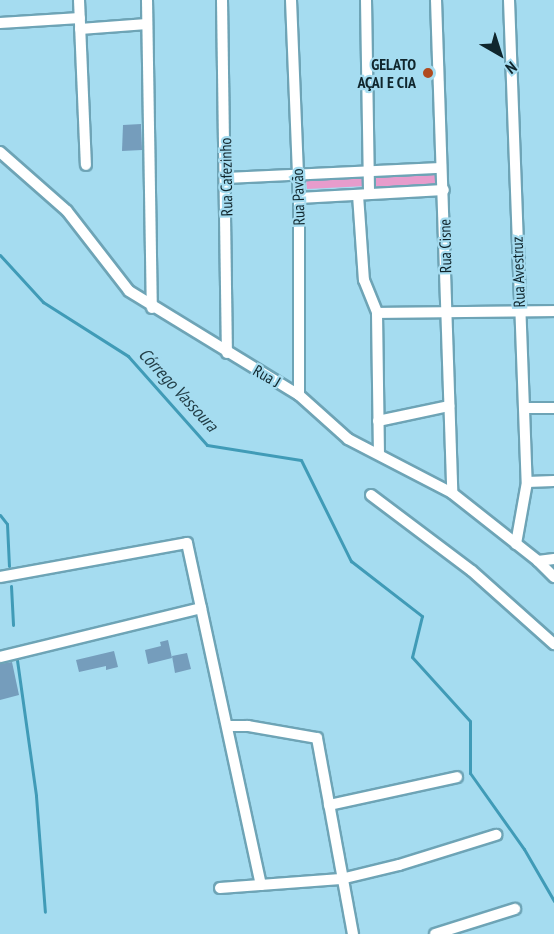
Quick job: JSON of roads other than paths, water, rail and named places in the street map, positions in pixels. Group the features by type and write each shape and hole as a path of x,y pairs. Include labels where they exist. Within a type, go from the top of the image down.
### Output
{"street":[{"path":"79,0 86,165"},
{"path":"147,0 152,308"},
{"name":"Rua Cafezinho","path":"222,0 227,353"},
{"name":"Rua Pavão","path":"291,0 299,198 299,395"},
{"path":"366,0 368,172 363,194 364,280 377,313 379,454"},
{"name":"Rua Cisne","path":"436,0 441,168 444,190 452,493"},
{"name":"Rua Avestruz","path":"508,0 526,482 516,544"},
{"path":"0,22 147,24"},
{"name":"Rua J","path":"0,152 66,211 129,291 152,308 299,395 348,439 452,493 538,561 554,577"},
{"path":"226,178 441,168"},
{"path":"299,198 444,190"},
{"path":"377,313 554,311"},
{"path":"378,420 448,406"},
{"path":"524,408 554,408"},
{"path":"526,482 554,481"},
{"path":"371,495 472,571 554,644"},
{"path":"0,577 187,543 261,885"},
{"path":"538,561 554,559"},
{"path":"0,657 201,608"},
{"path":"228,726 248,726 317,738 341,879 353,934"},
{"path":"329,805 457,777"},
{"path":"220,888 341,879 399,865 496,835"},
{"path":"435,934 515,909"}],"waterway":[{"name":"Córrego Vassoura","path":"0,255 43,302 128,356 207,445 301,460 351,561 422,616 412,657 470,721 470,773 524,849 554,901"},
{"path":"0,515 7,524 9,566"},
{"path":"11,586 13,625"},
{"path":"17,660 36,796 45,912"}],"place":[{"name":"GELATO AÇAI E CIA","path":"428,73"}]}
